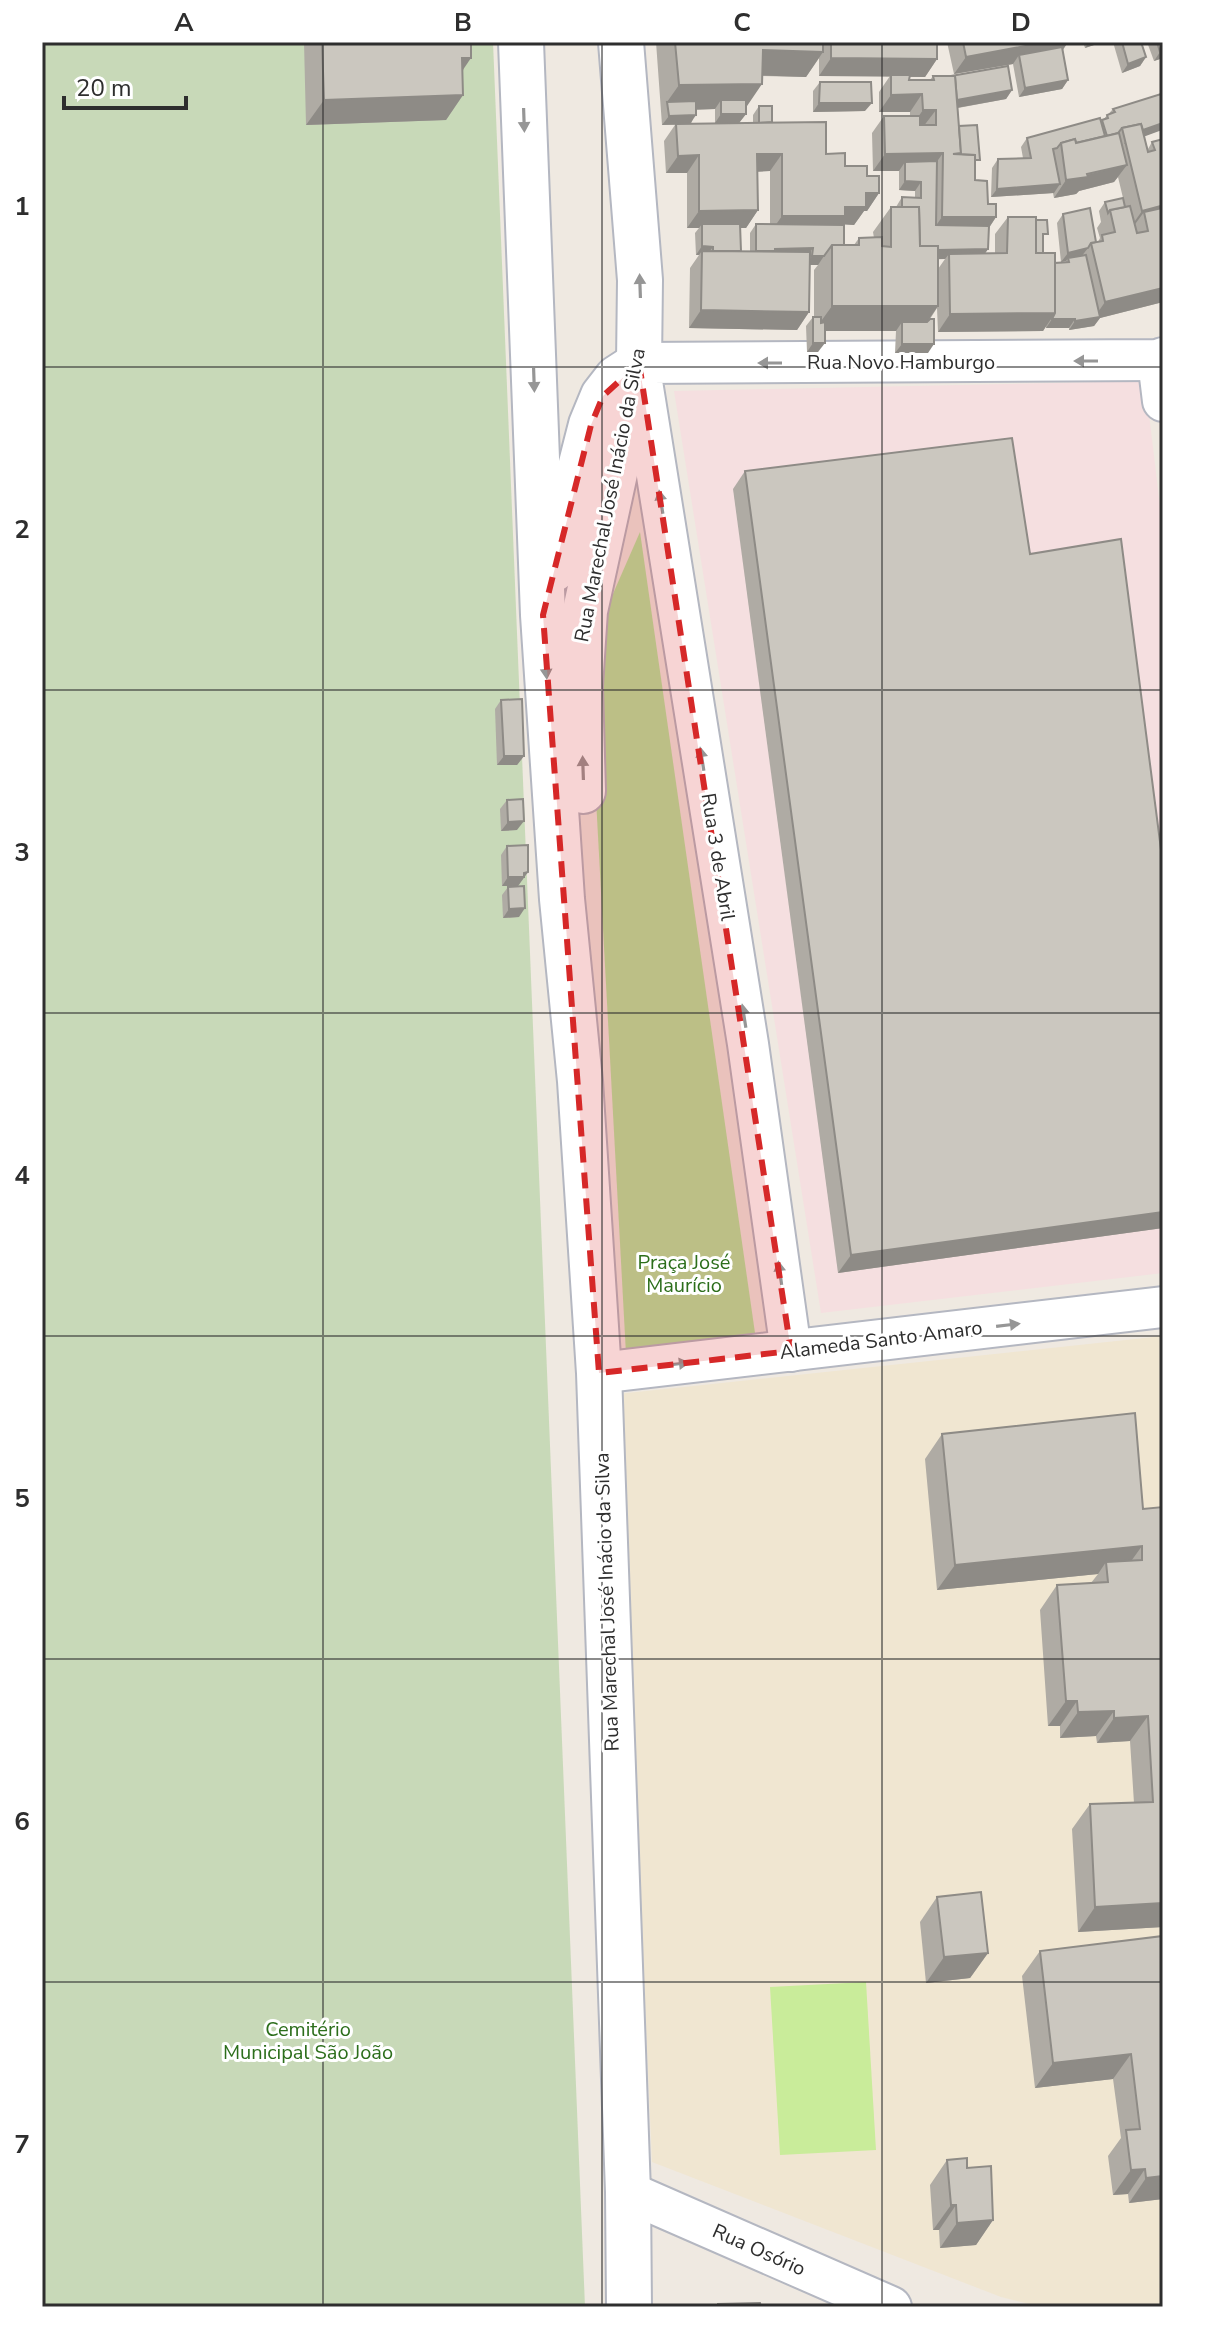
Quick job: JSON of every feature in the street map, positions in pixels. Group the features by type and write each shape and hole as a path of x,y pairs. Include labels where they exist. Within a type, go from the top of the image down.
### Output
{"main road":[{"name":"Rua Marechal José Inácio da Silva","path":"521,42 543,615 562,899 580,1081 599,1373 628,2192 629,2307"},
{"name":"Rua Marechal José Inácio da Silva","path":"562,899 576,858 581,830 584,784 580,659 585,611 639,363 640,280 621,42"},
{"path":"543,615 591,425 603,396 617,378 639,363"}],"street":[{"name":"Rua Novo Hamburgo","path":"639,363 1160,359"},
{"path":"1160,359 1163,401"},
{"name":"Rua 3 de Abril","path":"639,363 748,1044 791,1351"},
{"name":"Alameda Santo Amaro","path":"599,1373 1163,1307"},
{"name":"Rua Osório","path":"628,2192 891,2307"}],"highlighted area":[{"path":"639,363 791,1351 599,1373 543,615 591,425 603,396"}],"shaded area":[{"path":"1145,381 1163,531 1163,1273 821,1313 674,391"},
{"path":"1163,1336 1163,2307 1042,2307 1001,2297 652,2162 618,1394"}],"green space":[{"name":"Cemitério Municipal São João","path":"42,42 493,42 585,2307 42,2307"},
{"name":"Praça José Maurício","path":"640,532 756,1340 626,1354 588,651"},
{"path":"866,1982 876,2150 780,2155 770,1987"}],"building":[{"path":"322,42 471,42 471,58 462,58 463,95 324,100"},
{"path":"675,42 823,42 823,52 763,50 762,84 679,85"},
{"path":"831,42 937,42 937,59 831,58"},
{"path":"963,42 1047,42 966,57"},
{"path":"1122,42 1141,42 1146,57 1128,64"},
{"path":"1157,42 1163,42 1163,51 1160,52"},
{"path":"1062,47 1068,80 1025,88 1019,55"},
{"path":"1008,66 1012,90 957,100 955,76 951,76"},
{"path":"891,75 910,75 909,80 955,76 961,153 953,154 975,155 975,180 987,181 988,204 996,204 996,217 942,217 943,153 885,154 884,116 920,116 920,125 936,125 936,110 923,110 922,94 891,95"},
{"path":"820,82 871,82 872,103 819,103"},
{"path":"1161,94 1163,123 1143,130 1141,124 1122,128 1118,133 1107,136 1102,120 1115,112 1113,109"},
{"path":"721,100 746,100 746,114 721,114"},
{"path":"696,101 696,115 669,116 667,102"},
{"path":"759,106 772,106 772,122 759,123"},
{"path":"1100,118 1105,136 1076,143 1075,139 1053,149 1060,184 997,189 998,159 1031,158 1027,138"},
{"path":"826,122 826,154 845,153 845,166 867,166 867,176 879,176 879,193 866,193 866,207 845,207 845,216 782,216 782,154 757,154 758,210 699,211 699,155 678,156 676,124"},
{"path":"1141,124 1148,152 1155,150 1152,142 1163,139 1163,288 1105,302 1091,243 1103,241 1102,235 1115,232 1110,210 1130,206 1137,233 1148,231 1144,212 1162,208 1142,211 1122,128"},
{"path":"977,125 980,160 975,160 975,155 960,154 959,126"},
{"path":"1119,133 1127,165 1066,180 1061,143 1075,139 1076,143"},
{"path":"937,161 936,225 989,226 988,249 938,250 938,246 920,246 919,207 902,207 902,197 921,198 921,182 905,181 905,162"},
{"path":"1123,198 1125,207 1108,213 1105,202"},
{"path":"891,207 919,207 920,246 938,246 938,306 832,306 832,245 859,245 859,238 882,237 882,246 891,247"},
{"path":"1090,208 1096,242 1088,248 1068,253 1063,214"},
{"path":"1008,217 1036,217 1036,253 1055,253 1055,313 950,314 949,254 1007,253"},
{"path":"1036,220 1047,220 1048,234 1043,234 1043,253 1036,253"},
{"path":"702,224 740,224 741,251 713,251 713,247 702,246"},
{"path":"756,224 844,225 844,245 832,245 824,256 812,256 813,248 756,251"},
{"path":"702,251 810,252 809,312 701,310"},
{"path":"1086,255 1100,317 1075,321 1052,319 1055,313 1055,263 1069,262 1068,258"},
{"path":"813,317 821,317 821,323 825,322 825,343 813,343"},
{"path":"934,319 934,344 902,344 902,322 927,322"},
{"path":"1012,438 1030,554 1121,539 1163,865 1163,1212 851,1255 745,471"},
{"path":"522,699 524,756 504,756 501,700"},
{"path":"523,799 524,821 508,822 507,800"},
{"path":"528,845 528,872 524,873 524,877 508,877 507,846"},
{"path":"524,886 525,908 509,909 508,887"},
{"path":"1135,1413 1143,1509 1163,1507 1163,1903 1095,1907 1090,1804 1153,1802 1148,1716 1114,1718 1114,1711 1078,1712 1077,1701 1066,1701 1057,1585 1108,1582 1106,1562 1142,1560 1142,1546 955,1565 942,1434"},
{"path":"981,1892 988,1953 944,1957 937,1897"},
{"path":"1163,1936 1163,2176 1146,2178 1145,2169 1131,2170 1126,2130 1140,2129 1131,2054 1053,2063 1040,1951"},
{"path":"967,2158 967,2168 991,2166 993,2220 957,2223 956,2205 951,2205 947,2160"},
{"path":"760,2303 761,2307 718,2307 718,2304"}]}
